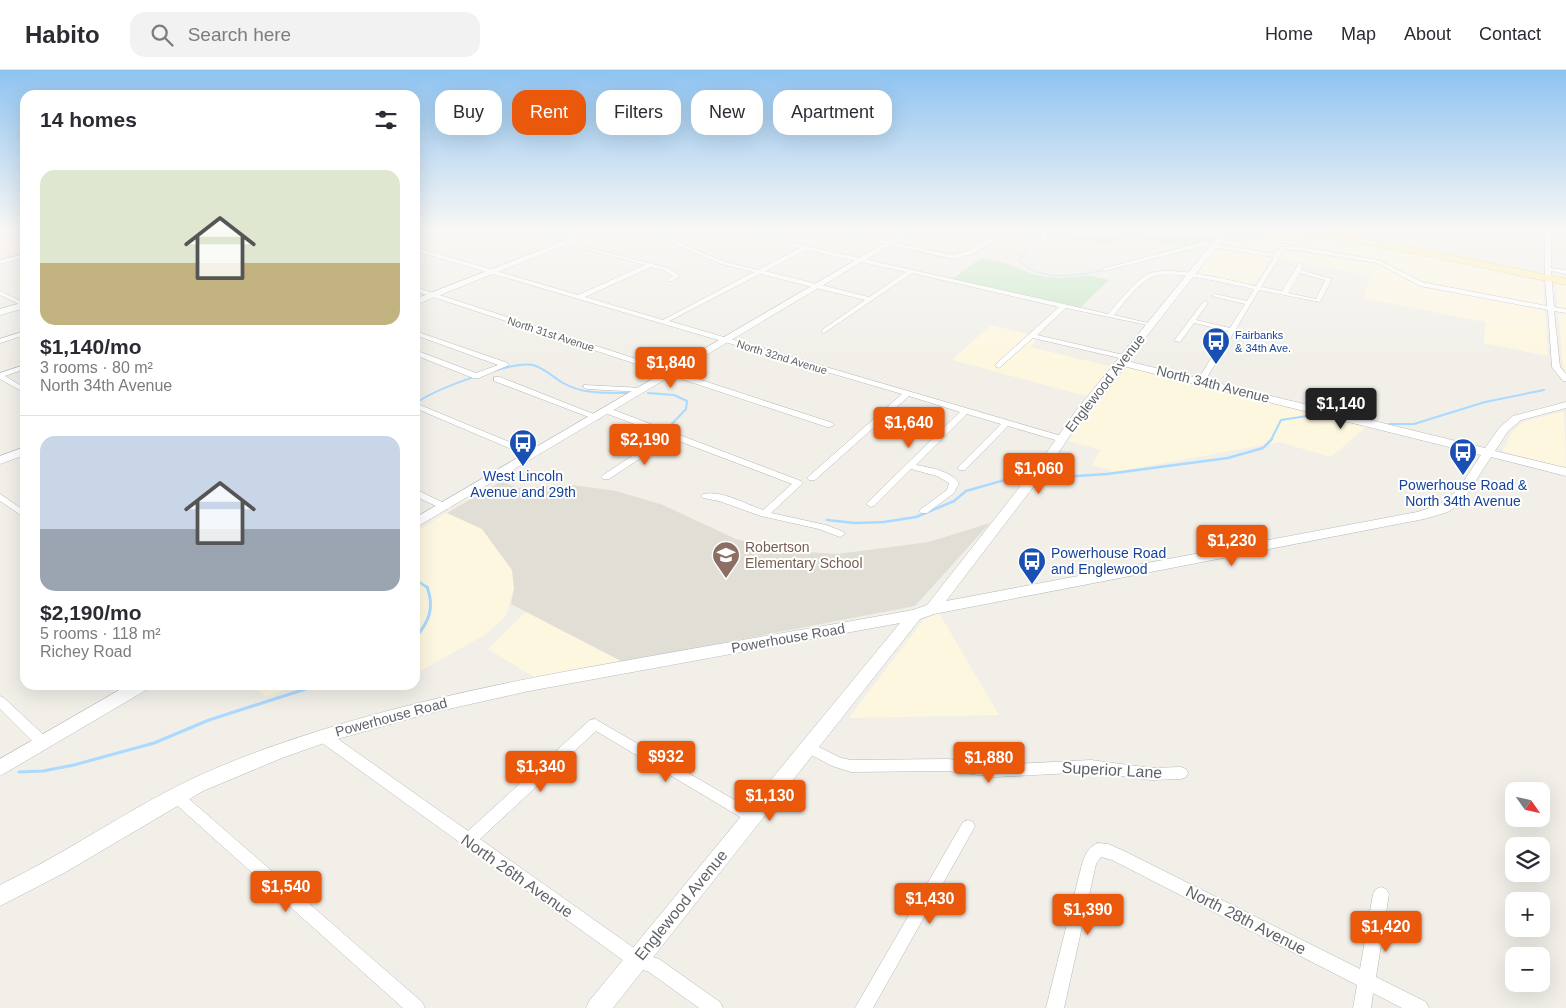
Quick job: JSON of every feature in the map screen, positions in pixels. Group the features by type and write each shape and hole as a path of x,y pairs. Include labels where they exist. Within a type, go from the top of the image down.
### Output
{"main road":[{"path":"1524,274 1566,282"}],"street":[{"path":"420,300 488,274"},
{"name":"North 32nd Avenue","path":"499,274 1062,439"},
{"path":"579,297 631,274"},
{"path":"669,280 677,276 675,274"},
{"path":"663,322 755,274"},
{"path":"765,274 870,299"},
{"path":"420,521 840,274"},
{"path":"824,331 907,274"},
{"path":"923,274 1150,325"},
{"path":"1109,316 1141,282 1155,274"},
{"path":"1178,274 1318,301 1328,279 1308,274"},
{"path":"1201,381 1266,274"},
{"path":"1284,294 1295,274"},
{"path":"1401,274 1420,284 1566,311"},
{"path":"1549,274 1556,367 1566,379"},
{"name":"Englewood Avenue","path":"598,1008 809,746 923,612 1190,276"},
{"path":"1178,341 1192,321 1223,286"},
{"name":"North 31st Avenue","path":"420,291 830,425"},
{"path":"0,292 20,302"},
{"path":"1210,300 1249,303"},
{"path":"0,312 20,306"},
{"path":"999,366 1064,306"},
{"path":"1192,321 1232,330"},
{"path":"0,341 20,335"},
{"path":"420,335 505,365 476,376 420,354"},
{"name":"North 34th Avenue","path":"1033,336 1201,381 1566,472"},
{"path":"0,376 20,369"},
{"path":"0,376 20,388"},
{"path":"497,379 597,417"},
{"path":"587,387 643,390"},
{"path":"812,478 907,394"},
{"name":"Powerhouse Road","path":"0,896 35,878 176,796 226,772 323,736 438,703 565,677 923,612 1419,516 1443,509 1457,499 1504,429 1517,418 1566,405"},
{"path":"420,407 533,455"},
{"path":"608,411 798,483 764,514"},
{"path":"871,504 965,411"},
{"path":"962,468 1006,423"},
{"path":"606,477 670,435"},
{"path":"0,460 20,453"},
{"path":"909,466 946,476 952,479 954,483 951,491 924,511"},
{"path":"420,494 445,507"},
{"path":"706,496 719,497 764,514 828,527 840,534"},
{"path":"0,497 20,511"},
{"path":"0,768 133,690"},
{"path":"0,700 42,743"},
{"path":"468,841 595,724 752,817"},
{"name":"North 26th Avenue","path":"323,736 637,960 654,965 714,1008"},
{"name":"Superior Lane","path":"809,746 837,762 851,766 948,765 995,771 1091,766 1151,774 1181,773"},
{"path":"176,796 416,1008"},
{"path":"864,1008 968,826"},
{"name":"North 28th Avenue","path":"1055,1008 1089,864 1092,856 1098,850 1108,851 1117,855 1420,1008"},
{"path":"1362,1008 1365,980 1381,894"}],"shaded area":[{"path":"1197,274 1261,274 1253,286"},
{"path":"1358,274 1507,274 1543,282 1548,356 1484,343 1485,322 1363,298 1370,276"},
{"path":"1556,285 1566,285 1566,371 1563,367"},
{"path":"991,325 1039,337 1030,347 1113,367 1090,397 952,360"},
{"path":"1127,367 1368,425 1331,457 1279,442 1115,472 1092,465 1101,450 1068,441"},
{"path":"1564,411 1566,468 1504,452 1503,450 1512,432 1523,422"},
{"name":"Robertson Elementary School","path":"502,481 518,488 573,485 616,491 663,505 736,539 792,551 837,554 929,542 990,523 915,606 623,662 511,604 514,588 512,570 482,529 447,513"},
{"path":"447,513 482,529 512,570 514,588 506,616 486,634 420,671 420,529"},
{"path":"526,612 623,662 534,677 488,649"},
{"path":"939,613 999,715 849,718 923,620"},
{"path":"258,690 285,690 266,696"}],"green space":[{"path":"959,274 1031,274 1063,278 1087,275 1109,280 1080,308 952,279"}],"waterway":[{"path":"1044,274 1060,276 1085,274"},
{"path":"420,400 442,389 492,371 522,365 537,366 570,387 594,392 627,393"},
{"path":"1389,424 1414,424 1485,402 1544,390"},
{"path":"648,393 674,395 687,401 686,409 667,429"},
{"path":"1271,440 1281,420 1320,414"},
{"path":"1046,478 1107,474 1228,458 1263,448 1271,440"},
{"path":"827,520 855,523 884,522 916,517 954,501 966,491 1026,474"},
{"path":"420,582 427,587"},
{"path":"420,631 427,620 430,608 427,587"},
{"path":"19,772 43,771 74,765 154,743 209,720 302,690"}],"place":[{"name":"Fairbanks & 34th Ave.","path":"1216,365"},
{"name":"West Lincoln Avenue and 29th","path":"523,467"},
{"name":"Powerhouse Road & North 34th Avenue","path":"1463,476"},
{"name":"Robertson Elementary School","path":"726,579"},
{"name":"Powerhouse Road and Englewood","path":"1032,585"}]}
